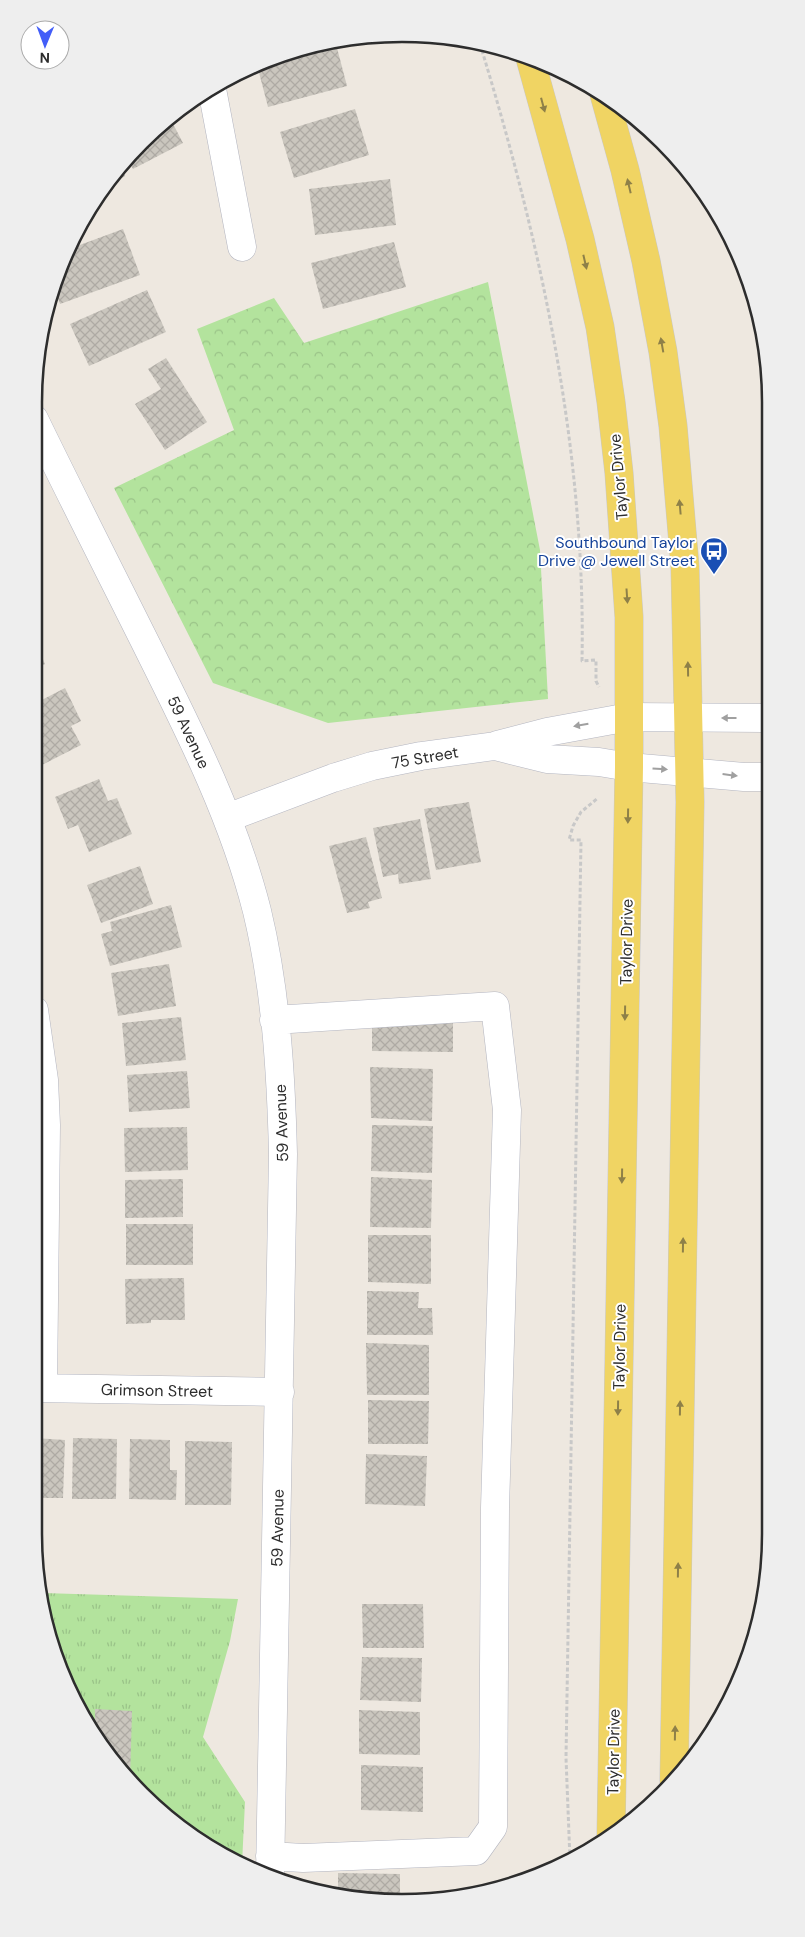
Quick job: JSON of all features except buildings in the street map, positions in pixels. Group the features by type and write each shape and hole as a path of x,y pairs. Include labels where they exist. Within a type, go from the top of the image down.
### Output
{"main road":[{"name":"Taylor Drive","path":"533,67 580,239 600,328 610,392 619,473 629,617 630,767 611,1828"},
{"path":"607,106 646,261 663,352 673,426 685,567 690,771 674,1771"}],"street":[{"path":"213,96 242,247"},
{"name":"59 Avenue","path":"42,435 194,741 240,852 265,950 279,1067 282,1154 280,1392 270,1866"},
{"path":"496,746 547,732 629,717 762,718"},
{"name":"75 Street","path":"227,818 334,778 372,766 421,756 496,746 547,759 599,762 630,767 744,777 762,777"},
{"path":"270,1866 303,1858 476,1851 493,1827 495,1508 507,1110 495,1006 274,1020"},
{"path":"42,1066 46,1125 42,1256"},
{"name":"Grimson Street","path":"42,1388 280,1392"}],"path":[{"path":"482,51 502,117 547,301 564,399 577,509 582,661 596,660 596,681 600,689"},
{"path":"570,1853 566,1758 581,840 569,840 573,826 581,812 598,799"}],"green space":[{"path":"488,282 540,550 548,699 328,723 213,683 114,488 234,430 197,329 274,298 304,343"},
{"path":"48,1593 238,1599 230,1641 203,1737 245,1802 242,1857 202,1834 148,1789 103,1735 80,1694 62,1650"}],"place":[{"name":"Southbound Taylor Drive @ Jewell Street","path":"714,575"}]}
